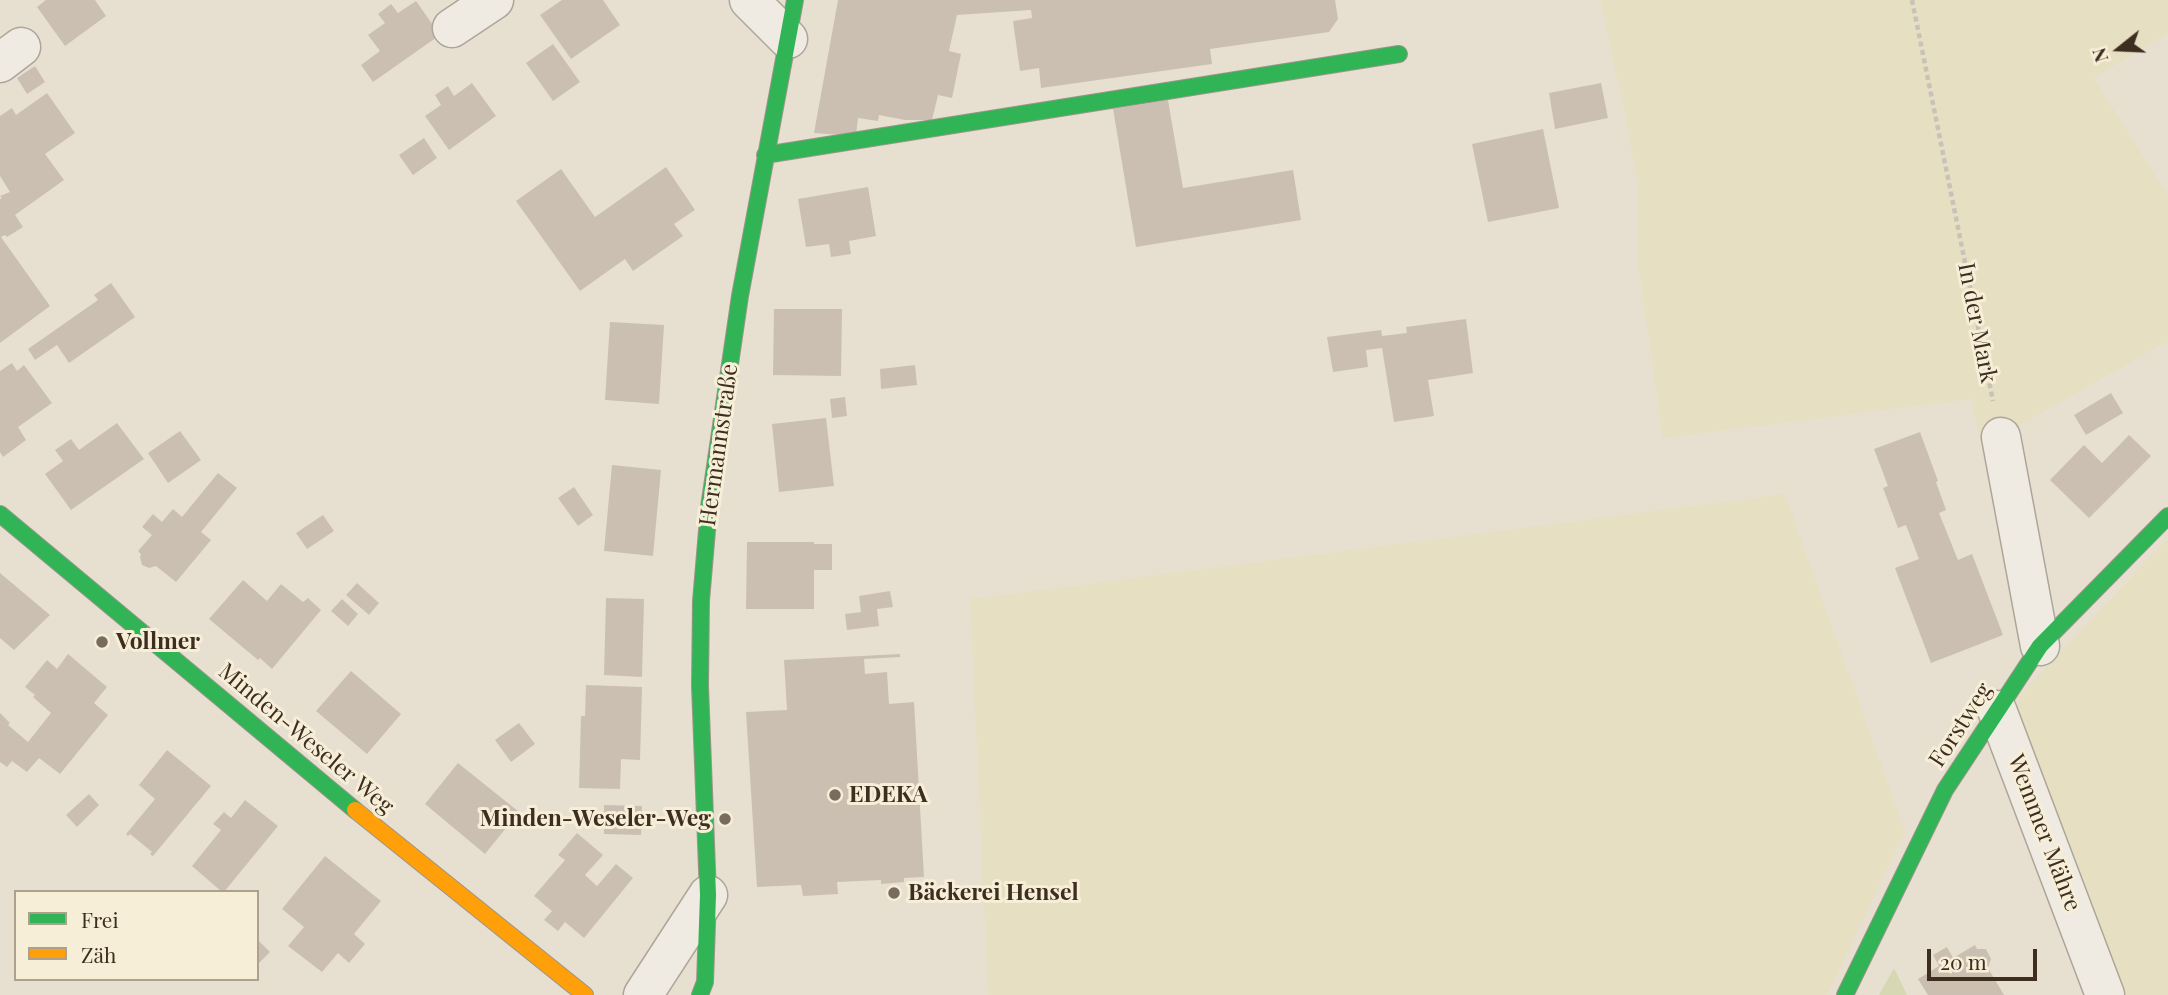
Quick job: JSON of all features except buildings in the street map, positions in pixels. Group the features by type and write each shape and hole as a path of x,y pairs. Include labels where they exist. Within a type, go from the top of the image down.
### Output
{"street":[{"path":"452,28 494,0"},
{"path":"748,0 788,39"},
{"name":"Hermannstraße","path":"700,995 705,982 708,895 700,686 701,601 709,507 740,296 795,0"},
{"path":"765,155 1399,54"},
{"path":"2001,437 2040,646"},
{"name":"Minden-Weseler Weg","path":"0,514 349,805 585,995"},
{"name":"Forstweg","path":"1846,995 1945,790 2040,646 2168,516"},
{"name":"Wemmer Mähre","path":"1997,710 2105,995"},
{"path":"643,995 708,895"}],"path":[{"name":"In der Mark","path":"1912,0 2001,437"}],"shaded area":[{"path":"1600,0 2168,0 2168,33 2094,78 2168,196 2168,341 1982,447 1971,399 1663,438 1637,255 1638,187"},
{"path":"1785,494 1905,832 1827,995 988,995 970,599"},
{"path":"2168,538 2168,995 2116,995 2016,721 2018,697"}],"green space":[{"path":"1894,968 1907,995 1879,995"}],"traffic: fast":[{"path":"700,995 705,982 708,895 700,686 701,601 709,507 740,296 795,0"},
{"path":"765,155 1399,54"},
{"path":"0,514 355,810"},
{"path":"1845,995 1945,790 2040,646 2168,516"}],"traffic: slow":[{"path":"355,810 585,995"}],"place":[{"name":"Vollmer","path":"102,642"},
{"name":"EDEKA","path":"835,795"},
{"name":"Minden-Weseler-Weg","path":"725,819"},
{"name":"Bäckerei Hensel","path":"894,893"}]}
